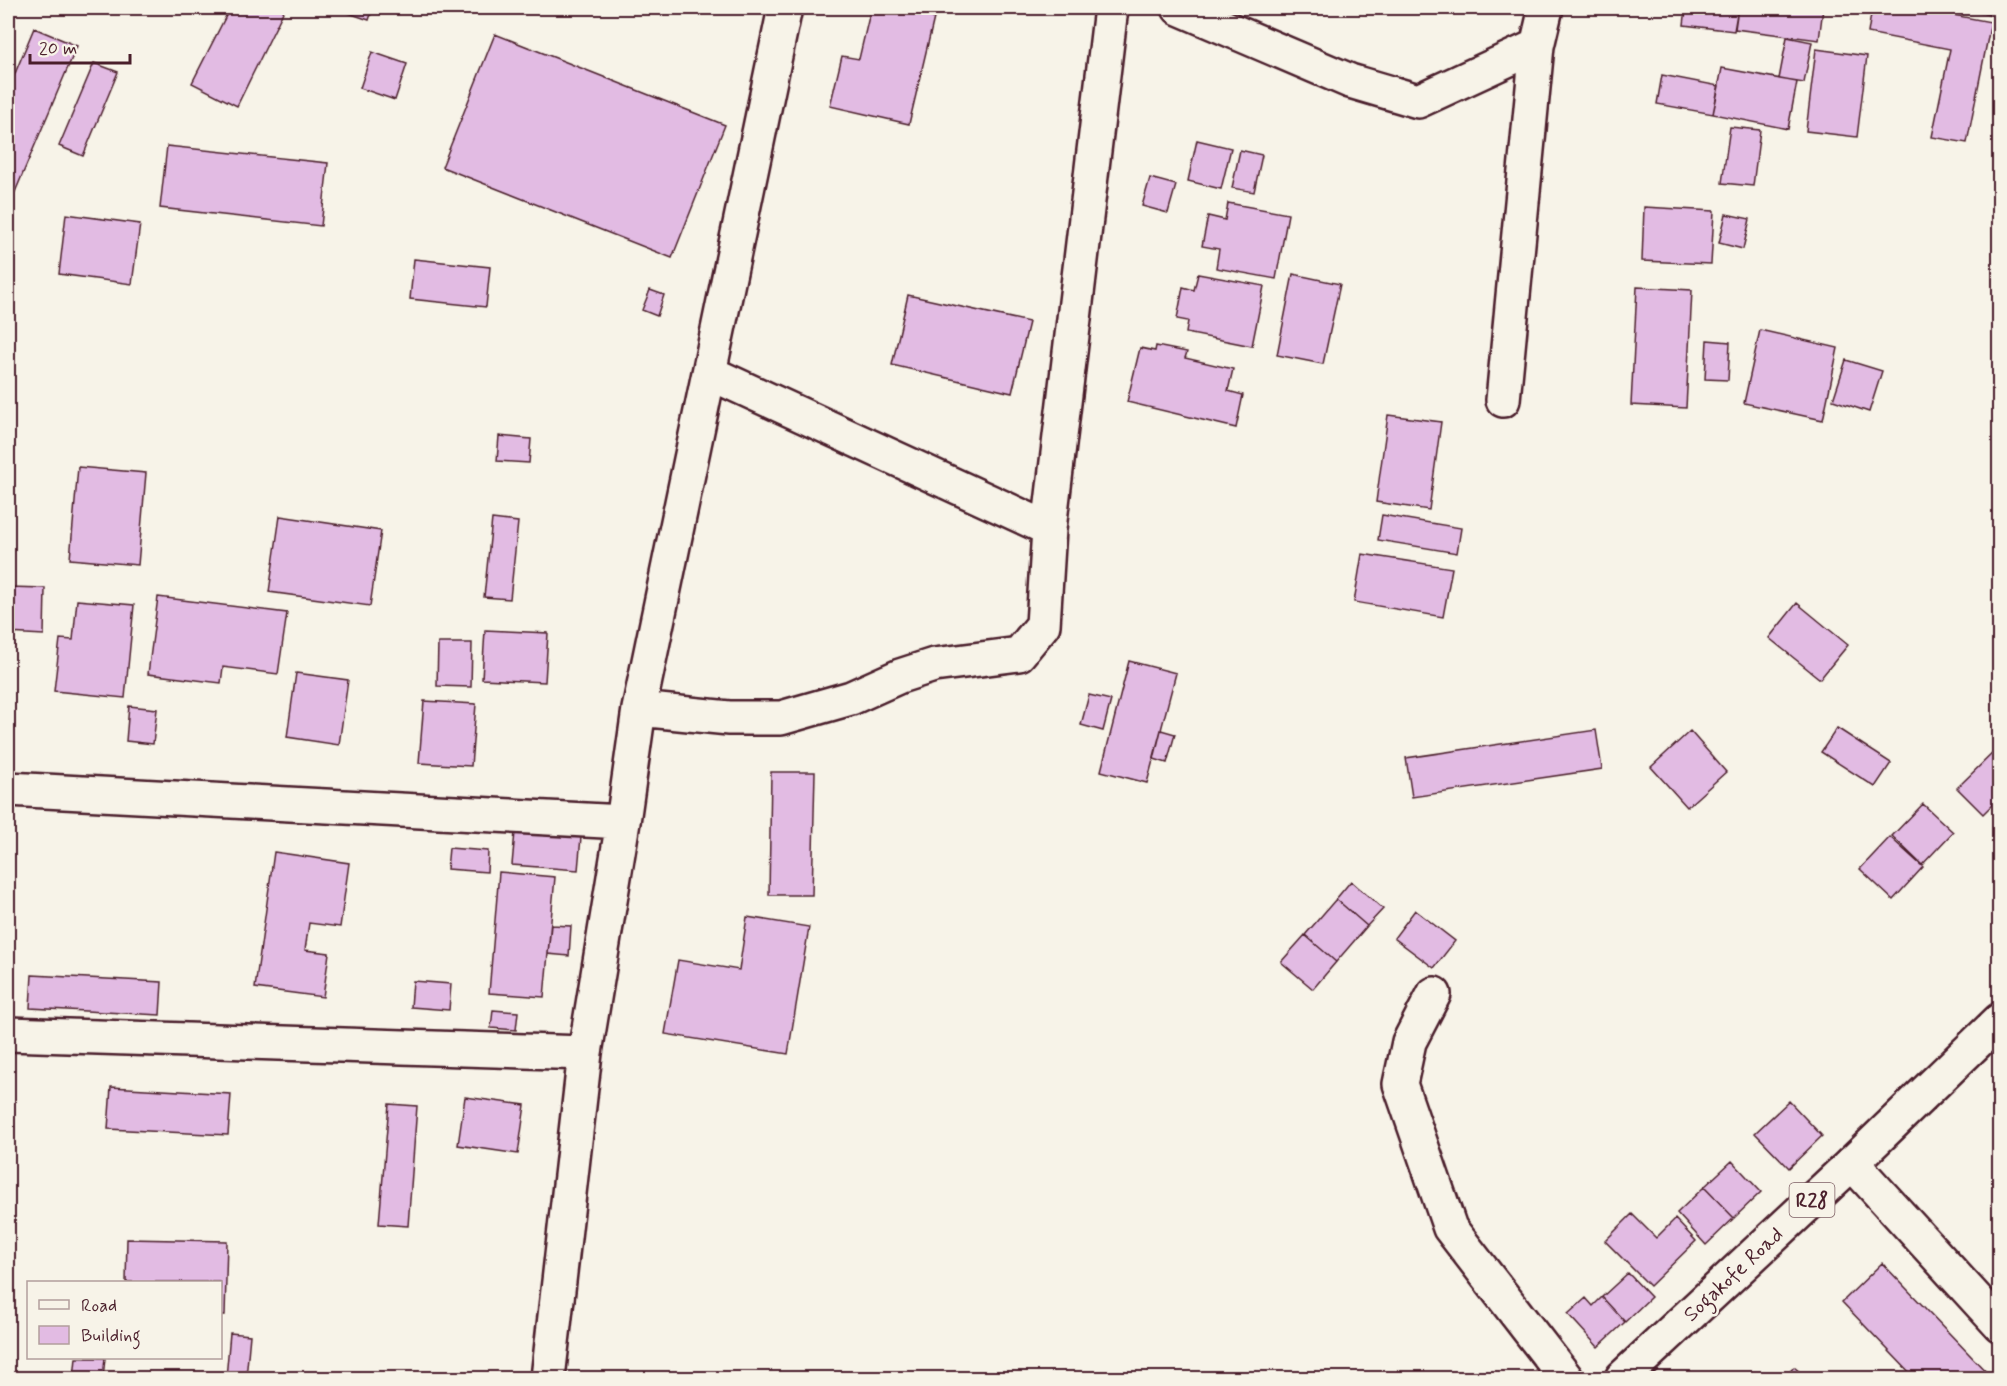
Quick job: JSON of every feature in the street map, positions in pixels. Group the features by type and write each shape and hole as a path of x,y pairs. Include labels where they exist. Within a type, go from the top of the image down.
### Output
{"street":[{"path":"548,1378 585,1053 639,709 785,8"},
{"path":"639,709 729,718 781,718 851,698 900,676 934,665 1019,654 1043,625 1050,529 1111,8"},
{"path":"1179,8 1350,81 1419,101 1537,46"},
{"path":"1503,400 1537,46 1546,8"},
{"path":"710,373 1050,529"},
{"path":"8,789 623,822"},
{"path":"1434,994 1409,1042 1400,1084 1438,1195 1450,1228 1566,1378"},
{"name":"Sogakofe Road","path":"1622,1378 2000,1020"},
{"path":"8,1034 585,1053"},
{"path":"1851,1163 2000,1325"}],"building":[{"path":"230,8 285,8 237,106 192,83"},
{"path":"334,8 373,8 369,20"},
{"path":"871,8 887,8 934,18 909,124 830,106 842,56 859,59"},
{"path":"1686,8 1738,8 1734,31 1684,25"},
{"path":"1738,8 1823,8 1819,40 1735,29"},
{"path":"1872,8 1916,8 1991,22 1967,143 1932,137 1950,49 1868,33"},
{"path":"1975,8 1995,8 1994,16 1975,12"},
{"path":"34,28 77,46 15,192 8,189 8,90"},
{"path":"495,34 725,125 672,258 442,167"},
{"path":"1787,37 1812,42 1804,83 1779,79"},
{"path":"1816,49 1867,56 1857,137 1806,131"},
{"path":"372,52 407,64 395,100 360,88"},
{"path":"94,63 118,72 83,156 59,146"},
{"path":"1722,68 1797,82 1788,129 1713,114"},
{"path":"1662,75 1719,86 1713,114 1657,104"},
{"path":"1730,127 1760,130 1753,186 1722,183"},
{"path":"1197,140 1231,148 1221,189 1188,181"},
{"path":"167,146 328,163 321,226 160,208"},
{"path":"1240,150 1262,155 1254,192 1232,188"},
{"path":"1150,178 1176,185 1168,213 1142,206"},
{"path":"1228,203 1288,214 1276,279 1216,268 1219,249 1202,246 1208,216 1225,220"},
{"path":"1644,207 1714,211 1711,264 1642,261"},
{"path":"66,214 140,224 132,284 59,274"},
{"path":"1726,214 1750,219 1743,249 1719,243"},
{"path":"414,259 490,267 486,307 410,299"},
{"path":"1198,274 1264,286 1252,346 1186,333 1188,321 1177,319 1183,287 1194,290"},
{"path":"1293,274 1340,284 1323,364 1277,355"},
{"path":"1637,287 1692,290 1686,408 1631,405"},
{"path":"650,290 664,295 657,316 642,310"},
{"path":"908,295 1029,322 1012,393 892,365"},
{"path":"1760,330 1838,348 1823,420 1744,403"},
{"path":"1707,340 1730,342 1728,380 1705,379"},
{"path":"1156,346 1187,352 1185,358 1233,369 1228,391 1243,395 1236,428 1127,402 1140,348 1155,351"},
{"path":"1846,360 1882,371 1869,412 1833,400"},
{"path":"1388,415 1441,422 1429,510 1376,502"},
{"path":"499,436 531,439 529,463 497,461"},
{"path":"78,467 146,473 138,565 70,559"},
{"path":"1382,515 1461,528 1457,553 1378,540"},
{"path":"280,516 381,531 370,606 269,592"},
{"path":"492,519 518,522 510,599 484,597"},
{"path":"1362,554 1452,568 1443,617 1354,602"},
{"path":"8,587 45,588 44,635 8,633"},
{"path":"158,597 287,613 278,674 223,667 221,683 148,674"},
{"path":"77,600 134,605 125,698 54,691 60,639 73,640"},
{"path":"1797,603 1848,645 1820,679 1769,638"},
{"path":"485,630 548,633 545,682 482,679"},
{"path":"438,643 472,643 471,687 437,686"},
{"path":"1129,661 1176,673 1147,783 1101,771"},
{"path":"296,673 348,680 339,745 287,737"},
{"path":"1089,695 1111,700 1103,731 1081,725"},
{"path":"424,701 476,704 471,766 419,763"},
{"path":"129,706 157,709 153,744 126,741"},
{"path":"1837,728 1891,763 1875,787 1821,752"},
{"path":"1161,730 1175,734 1167,763 1154,759"},
{"path":"1596,730 1602,769 1412,797 1406,758"},
{"path":"1690,731 1726,772 1687,807 1651,767"},
{"path":"2000,746 2000,797 1983,814 1957,788"},
{"path":"771,772 815,772 812,895 769,895"},
{"path":"1923,804 1953,832 1922,865 1892,836"},
{"path":"515,832 581,837 578,870 512,865"},
{"path":"1890,837 1923,867 1893,900 1860,869"},
{"path":"8,838 11,838 8,908"},
{"path":"449,848 488,851 487,872 447,869"},
{"path":"274,852 349,863 340,927 309,923 305,950 329,953 323,997 255,988"},
{"path":"499,872 555,877 544,997 489,993"},
{"path":"1351,881 1383,909 1367,926 1336,899"},
{"path":"1336,899 1367,926 1336,962 1305,935"},
{"path":"1415,910 1455,941 1434,968 1394,938"},
{"path":"747,917 809,927 788,1054 665,1034 678,960 739,970"},
{"path":"551,925 571,926 569,956 548,954"},
{"path":"1305,935 1336,962 1313,989 1281,962"},
{"path":"32,975 162,982 160,1015 30,1008"},
{"path":"413,981 451,984 449,1010 411,1007"},
{"path":"493,1010 518,1012 516,1030 491,1028"},
{"path":"111,1087 231,1094 228,1135 108,1129"},
{"path":"465,1097 525,1105 518,1154 458,1145"},
{"path":"1789,1101 1822,1136 1789,1168 1755,1133"},
{"path":"389,1104 417,1106 408,1226 379,1224"},
{"path":"1732,1161 1761,1192 1734,1218 1704,1187"},
{"path":"1704,1187 1734,1218 1706,1245 1677,1213"},
{"path":"1632,1214 1656,1238 1675,1219 1696,1241 1650,1286 1605,1241"},
{"path":"127,1239 227,1241 225,1315 222,1315 222,1281 126,1281"},
{"path":"1882,1263 1992,1378 1915,1378 1842,1302"},
{"path":"1628,1273 1651,1297 1625,1322 1602,1297"},
{"path":"1602,1297 1625,1322 1598,1347 1568,1314 1586,1298 1593,1306"},
{"path":"230,1333 250,1335 246,1378 226,1378"},
{"path":"76,1359 105,1359 103,1378 74,1378"},
{"path":"1794,1367 1807,1378 1784,1378"}]}
